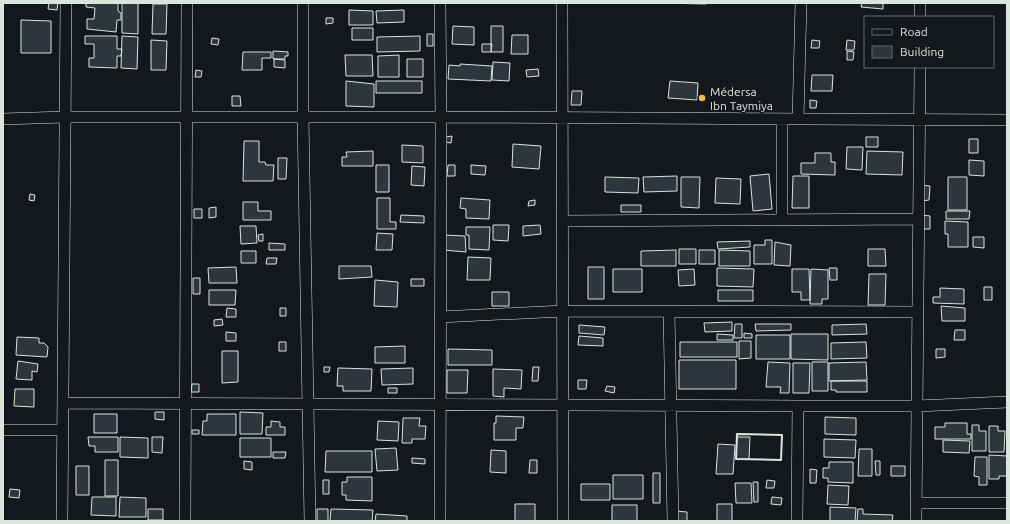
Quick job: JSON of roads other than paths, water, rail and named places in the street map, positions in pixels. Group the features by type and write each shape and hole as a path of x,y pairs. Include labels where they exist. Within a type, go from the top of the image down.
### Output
{"street":[{"path":"62,521 66,3"},
{"path":"185,521 187,3"},
{"path":"304,3 303,117 310,521"},
{"path":"440,3 440,521"},
{"path":"562,3 564,311 563,521"},
{"path":"798,119 801,3"},
{"path":"920,3 920,16"},
{"path":"916,521 920,68"},
{"path":"3,119 65,117 441,117 1007,120"},
{"path":"782,119 782,220"},
{"path":"563,222 918,219"},
{"path":"440,317 564,311 918,312"},
{"path":"669,312 673,521"},
{"path":"63,403 917,406 1007,402"},
{"path":"797,521 798,406"},
{"path":"3,430 62,430"},
{"path":"916,503 1007,504"}],"place":[{"name":"Médersa Ibn Taymiya","path":"702,98"}]}
